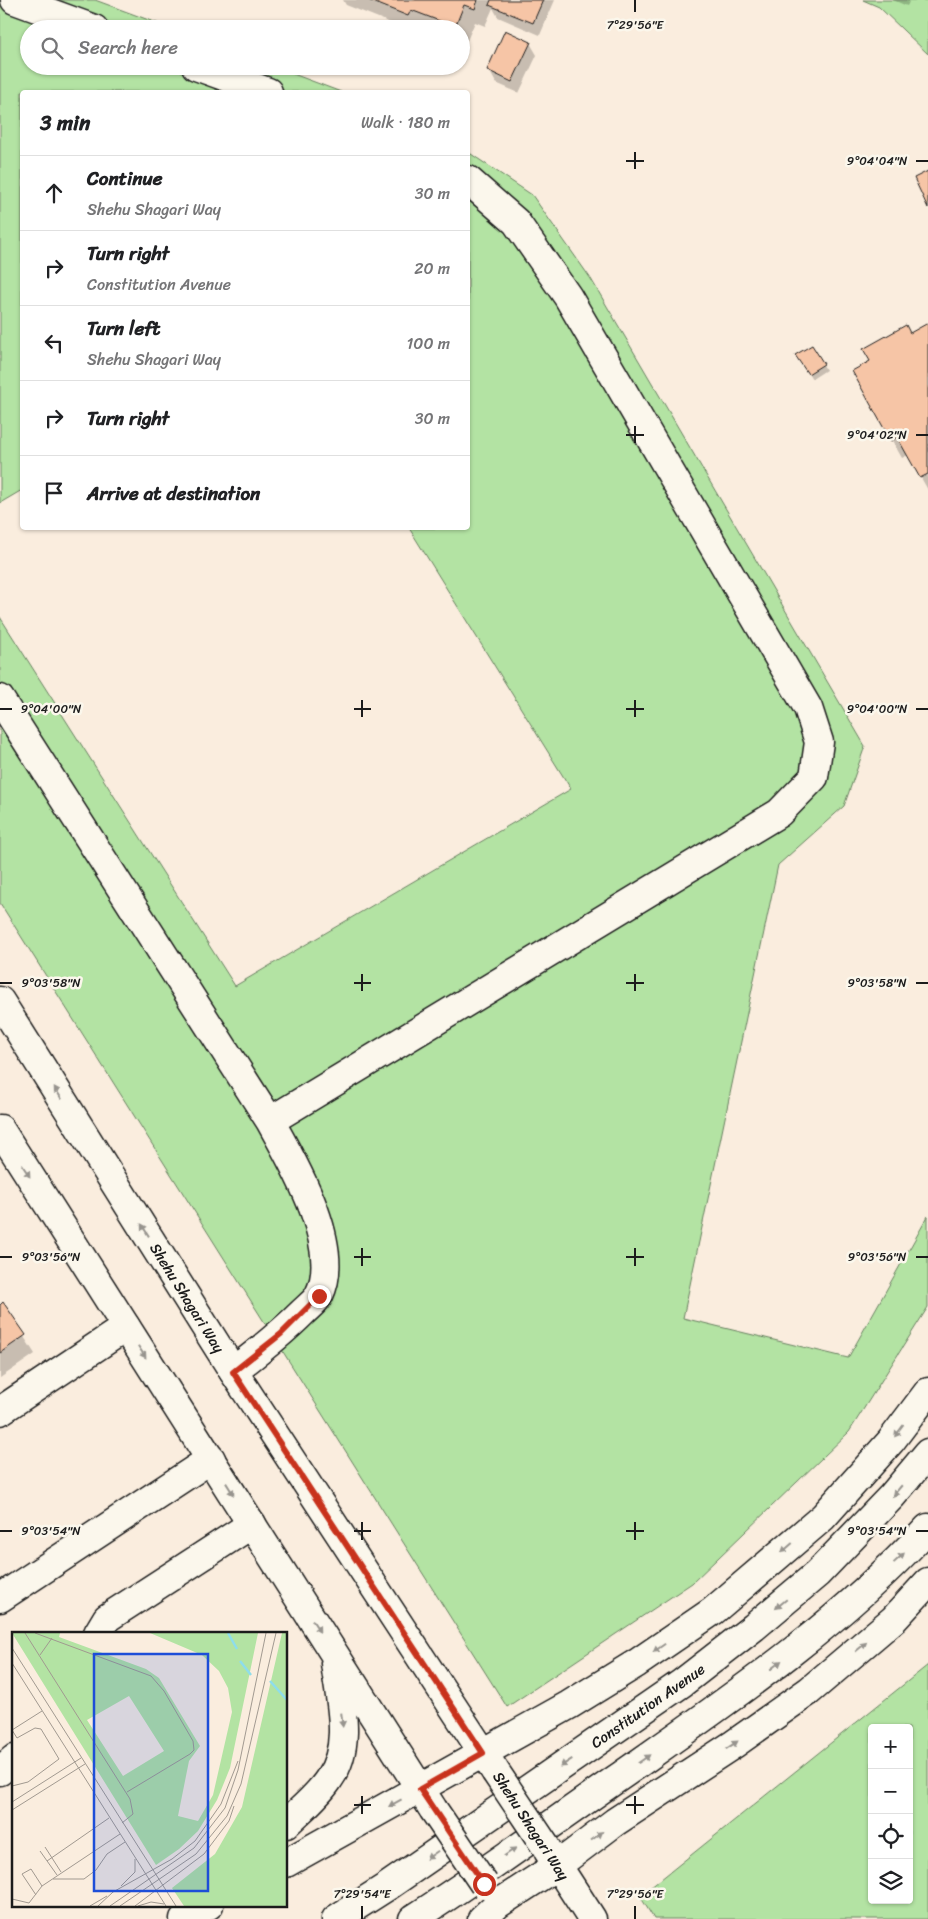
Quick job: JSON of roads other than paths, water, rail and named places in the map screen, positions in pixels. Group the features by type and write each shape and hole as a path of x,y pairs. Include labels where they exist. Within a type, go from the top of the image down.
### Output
{"main road":[{"path":"15,0 69,20"},
{"path":"221,75 262,90"},
{"path":"270,1121 779,813 814,777 819,742 808,708 568,297 516,222 470,182"},
{"path":"0,699 270,1121 298,1172 319,1224 326,1265 319,1296 281,1334 233,1372"},
{"name":"Shehu Shagari Way","path":"0,1001 233,1372 592,1919"},
{"path":"0,1130 427,1799 493,1907 552,1856 615,1822 734,1744 809,1691 894,1619 928,1582"},
{"path":"0,1410 126,1327"},
{"path":"288,1862 427,1799 489,1762 569,1705 622,1673 713,1611 823,1516 891,1441 928,1392"},
{"name":"Constitution Avenue","path":"336,1919 388,1886 682,1683 754,1627 817,1574 892,1496 928,1453"},
{"path":"0,1598 211,1459"},
{"path":"99,1632 107,1618 252,1524"},
{"path":"413,1919 750,1685 834,1619 908,1550 928,1528"},
{"path":"288,1822 328,1781 338,1765 343,1751 343,1725 334,1654"},
{"path":"0,1771 12,1761"},
{"path":"177,1919 192,1906"},
{"path":"184,1919 207,1906"}]}
